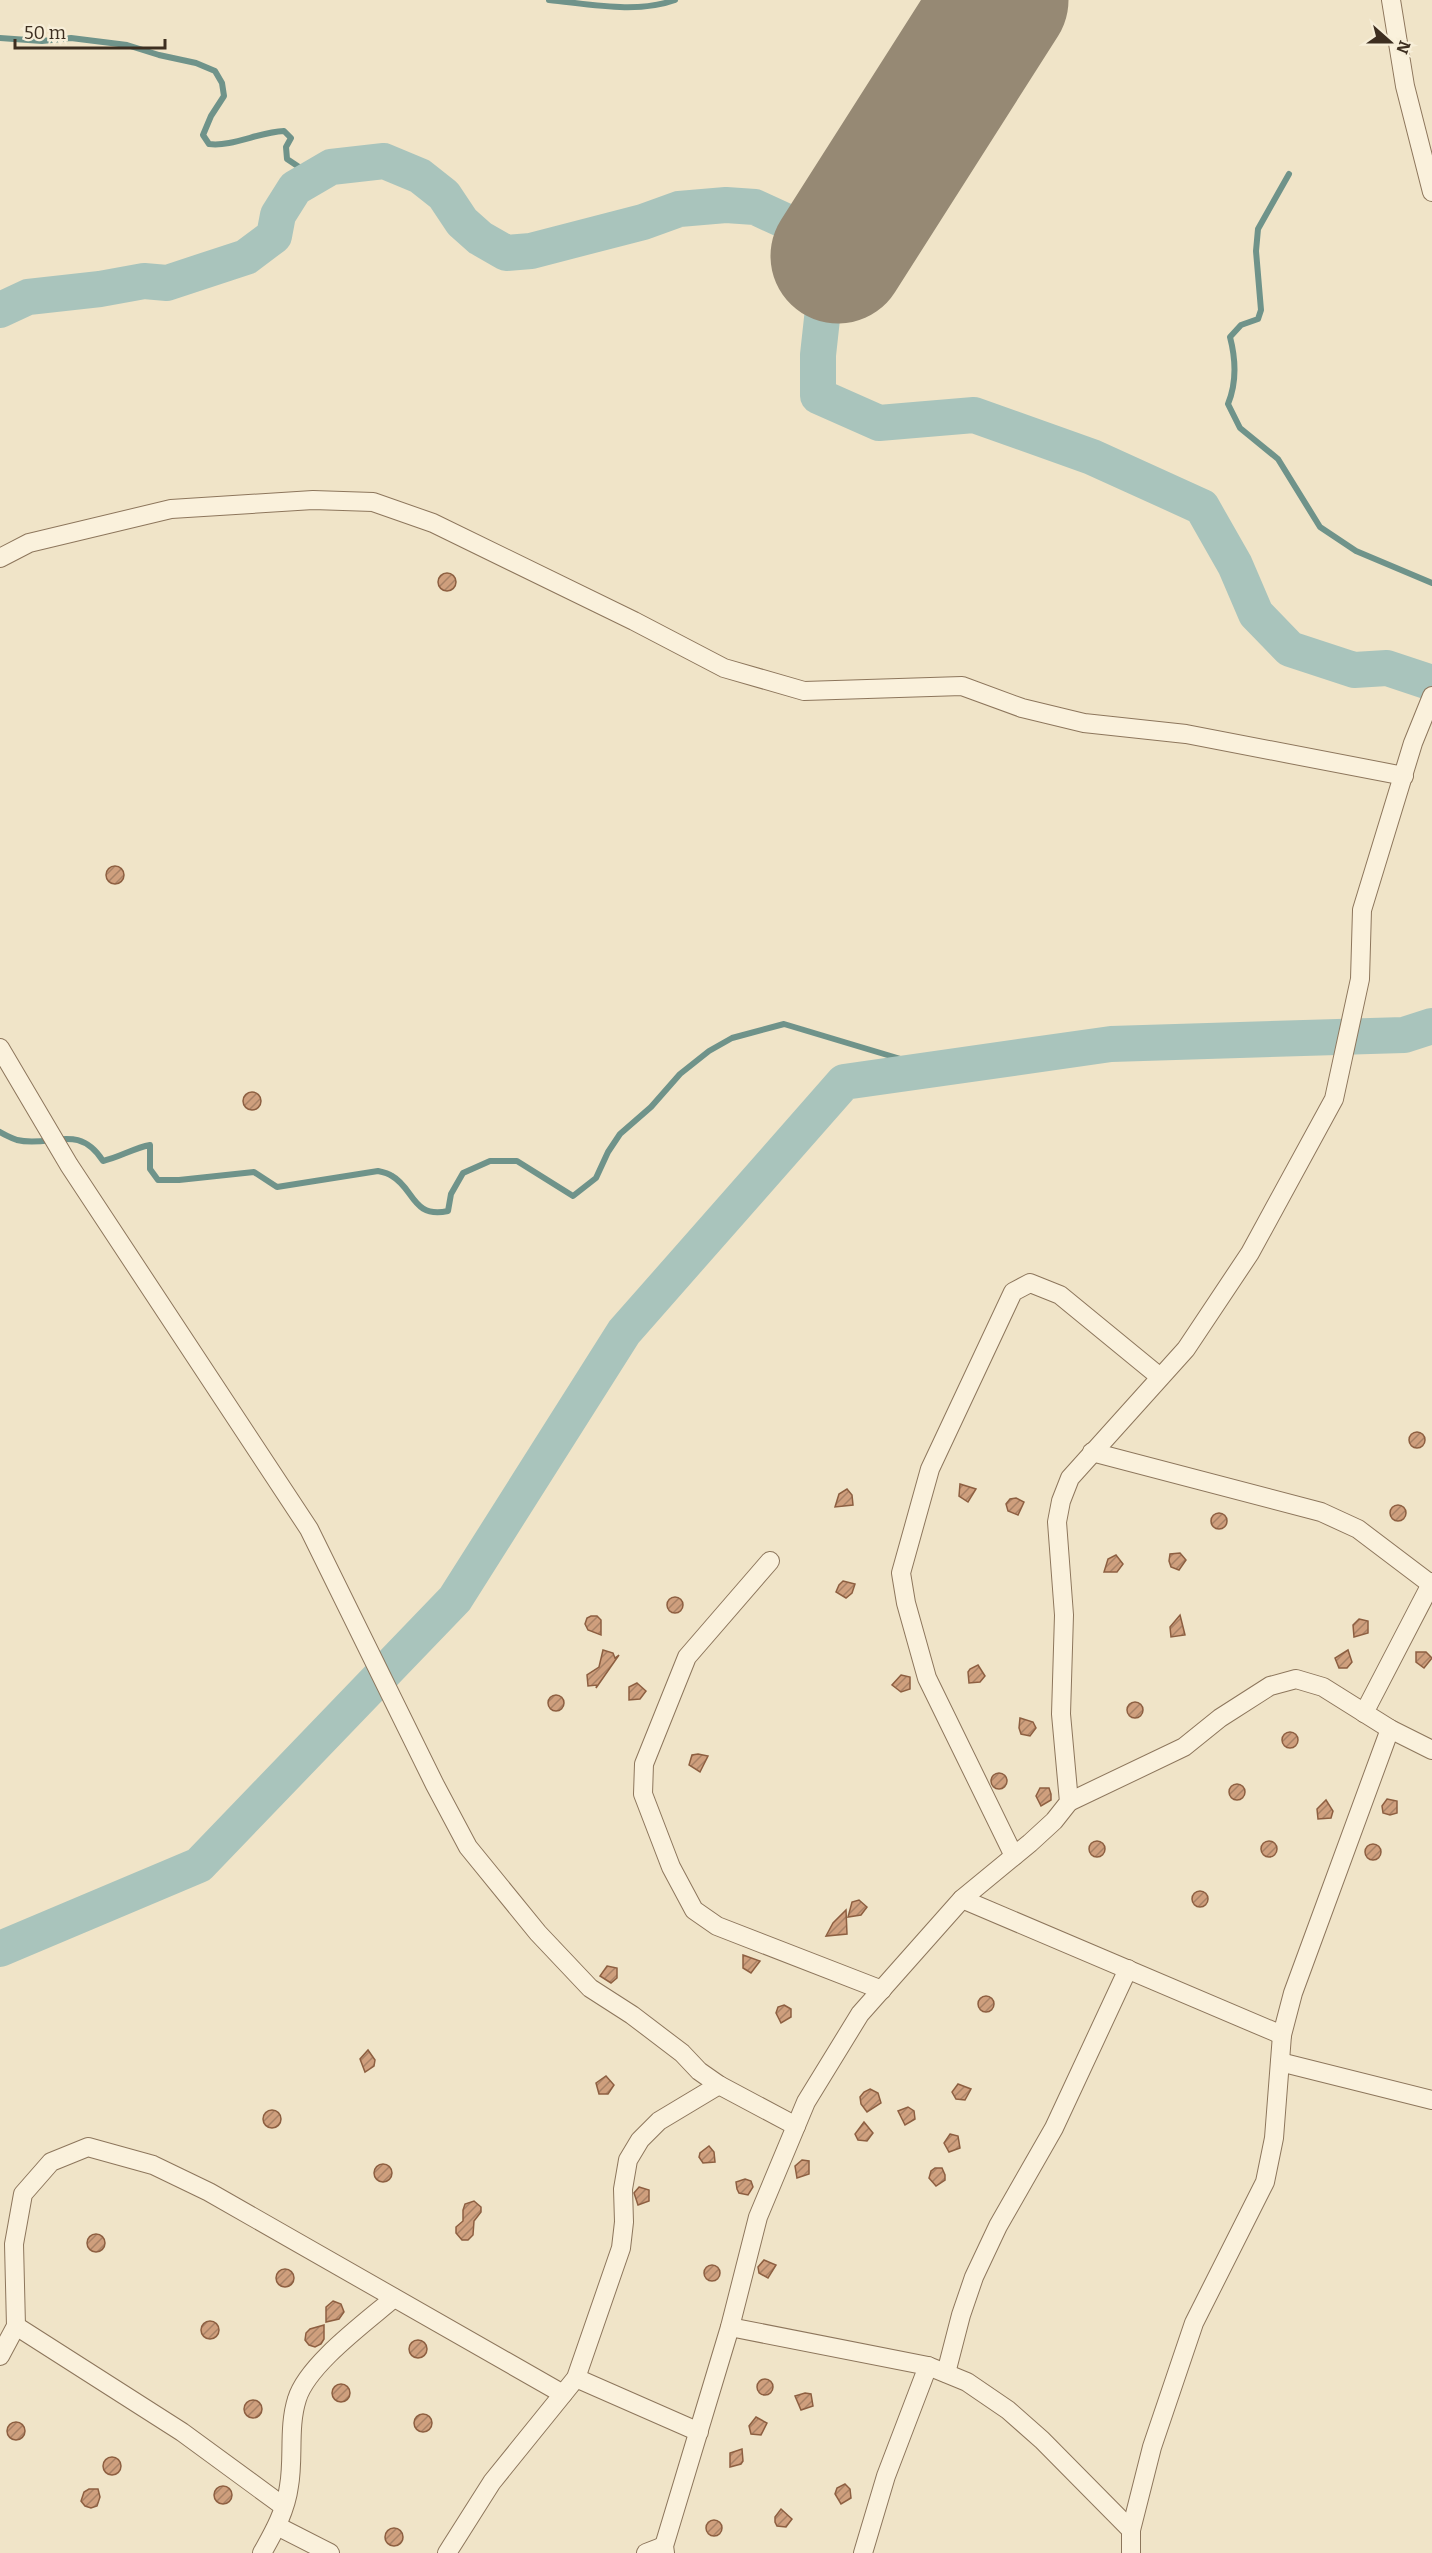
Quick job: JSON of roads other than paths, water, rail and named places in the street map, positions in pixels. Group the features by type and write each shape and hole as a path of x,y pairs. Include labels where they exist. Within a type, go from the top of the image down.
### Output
{"street":[{"path":"1390,0 1405,86 1432,192"},
{"path":"0,558 29,543 171,509 313,500 373,502 433,523 634,621 724,668 804,691 962,686 1022,708 1084,723 1186,734 1404,776"},
{"path":"1069,1802 1061,1714 1064,1616 1057,1522 1061,1501 1070,1478 1186,1349 1250,1253 1334,1099 1360,979 1362,910 1413,743 1432,696"},
{"path":"0,1048 69,1165 309,1529 375,1659 435,1785 468,1846 538,1933 590,1988 640,2021 719,2085 796,2126"},
{"path":"1014,1856 927,1678 906,1603 902,1573 930,1469 1013,1292 1030,1283 1060,1295 1160,1377"},
{"path":"1092,1452 1321,1512 1358,1529 1432,1584 1364,1713"},
{"path":"770,1562 687,1657 644,1764 643,1794 671,1867 694,1910 717,1926 882,1990"},
{"path":"646,2553 665,2550 730,2327 758,2217 806,2102 860,2014 962,1899 1054,1821 1069,1802 1184,1747 1220,1718 1270,1686 1296,1679 1323,1687 1390,1729 1432,1750"},
{"path":"1131,2553 1131,2530 1152,2447 1194,2323 1265,2182 1274,2138 1282,2035 1293,1994 1390,1729"},
{"path":"962,1899 1282,2035"},
{"path":"946,2373 960,2314 974,2277 999,2226 1054,2128 1128,1969"},
{"path":"1280,2062 1432,2100"},
{"path":"447,2553 492,2482 576,2378 621,2248 624,2222 623,2189 628,2160 640,2139 659,2121 719,2085"},
{"path":"0,2356 16,2326 14,2244 23,2194 51,2162 88,2147 153,2165 209,2192 563,2394"},
{"path":"262,2553 277,2526 289,2487 292,2431 297,2399 310,2374 394,2298"},
{"path":"16,2326 182,2432 283,2506"},
{"path":"730,2327 928,2366 967,2382 1008,2410 1042,2440 1131,2530"},
{"path":"863,2553 886,2476 928,2366"},
{"path":"576,2378 699,2432"},
{"path":"277,2526 330,2553"}],"waterway":[{"path":"549,0 629,7 675,0"},
{"path":"0,38 42,41 71,38 127,45 196,63 215,71 222,83 224,96 211,116 203,135 209,144 227,143 284,131 291,138 286,147 287,159 314,177"},
{"path":"0,310 28,297 100,289 144,281 167,283 246,257 274,236 278,215 295,188 331,167 384,161 420,176 444,195 462,222 480,238 506,253 531,251 643,222 679,209 726,205 755,207 822,240 829,255 818,355 818,396 879,423 974,415 1092,457 1202,507 1235,565 1256,614 1290,649 1354,670 1387,668 1432,683"},
{"path":"1289,174 1258,229 1256,251 1261,310 1258,319 1241,325 1230,337 1235,371 1228,404 1240,428 1278,459 1320,527 1356,551 1432,583"},
{"path":"0,1132 17,1140 29,1142 74,1139 94,1149 103,1161 150,1145 150,1169 158,1180 254,1172 277,1187 378,1171 389,1174 399,1181 420,1207 436,1212 448,1211 451,1194 463,1173 490,1161 517,1161 573,1196 596,1178 608,1152 620,1134 651,1107 680,1074 709,1051 732,1038 784,1024 934,1069"},
{"path":"0,1949 199,1865 455,1599 624,1332 844,1082 1111,1044 1404,1035 1432,1026"}]}
